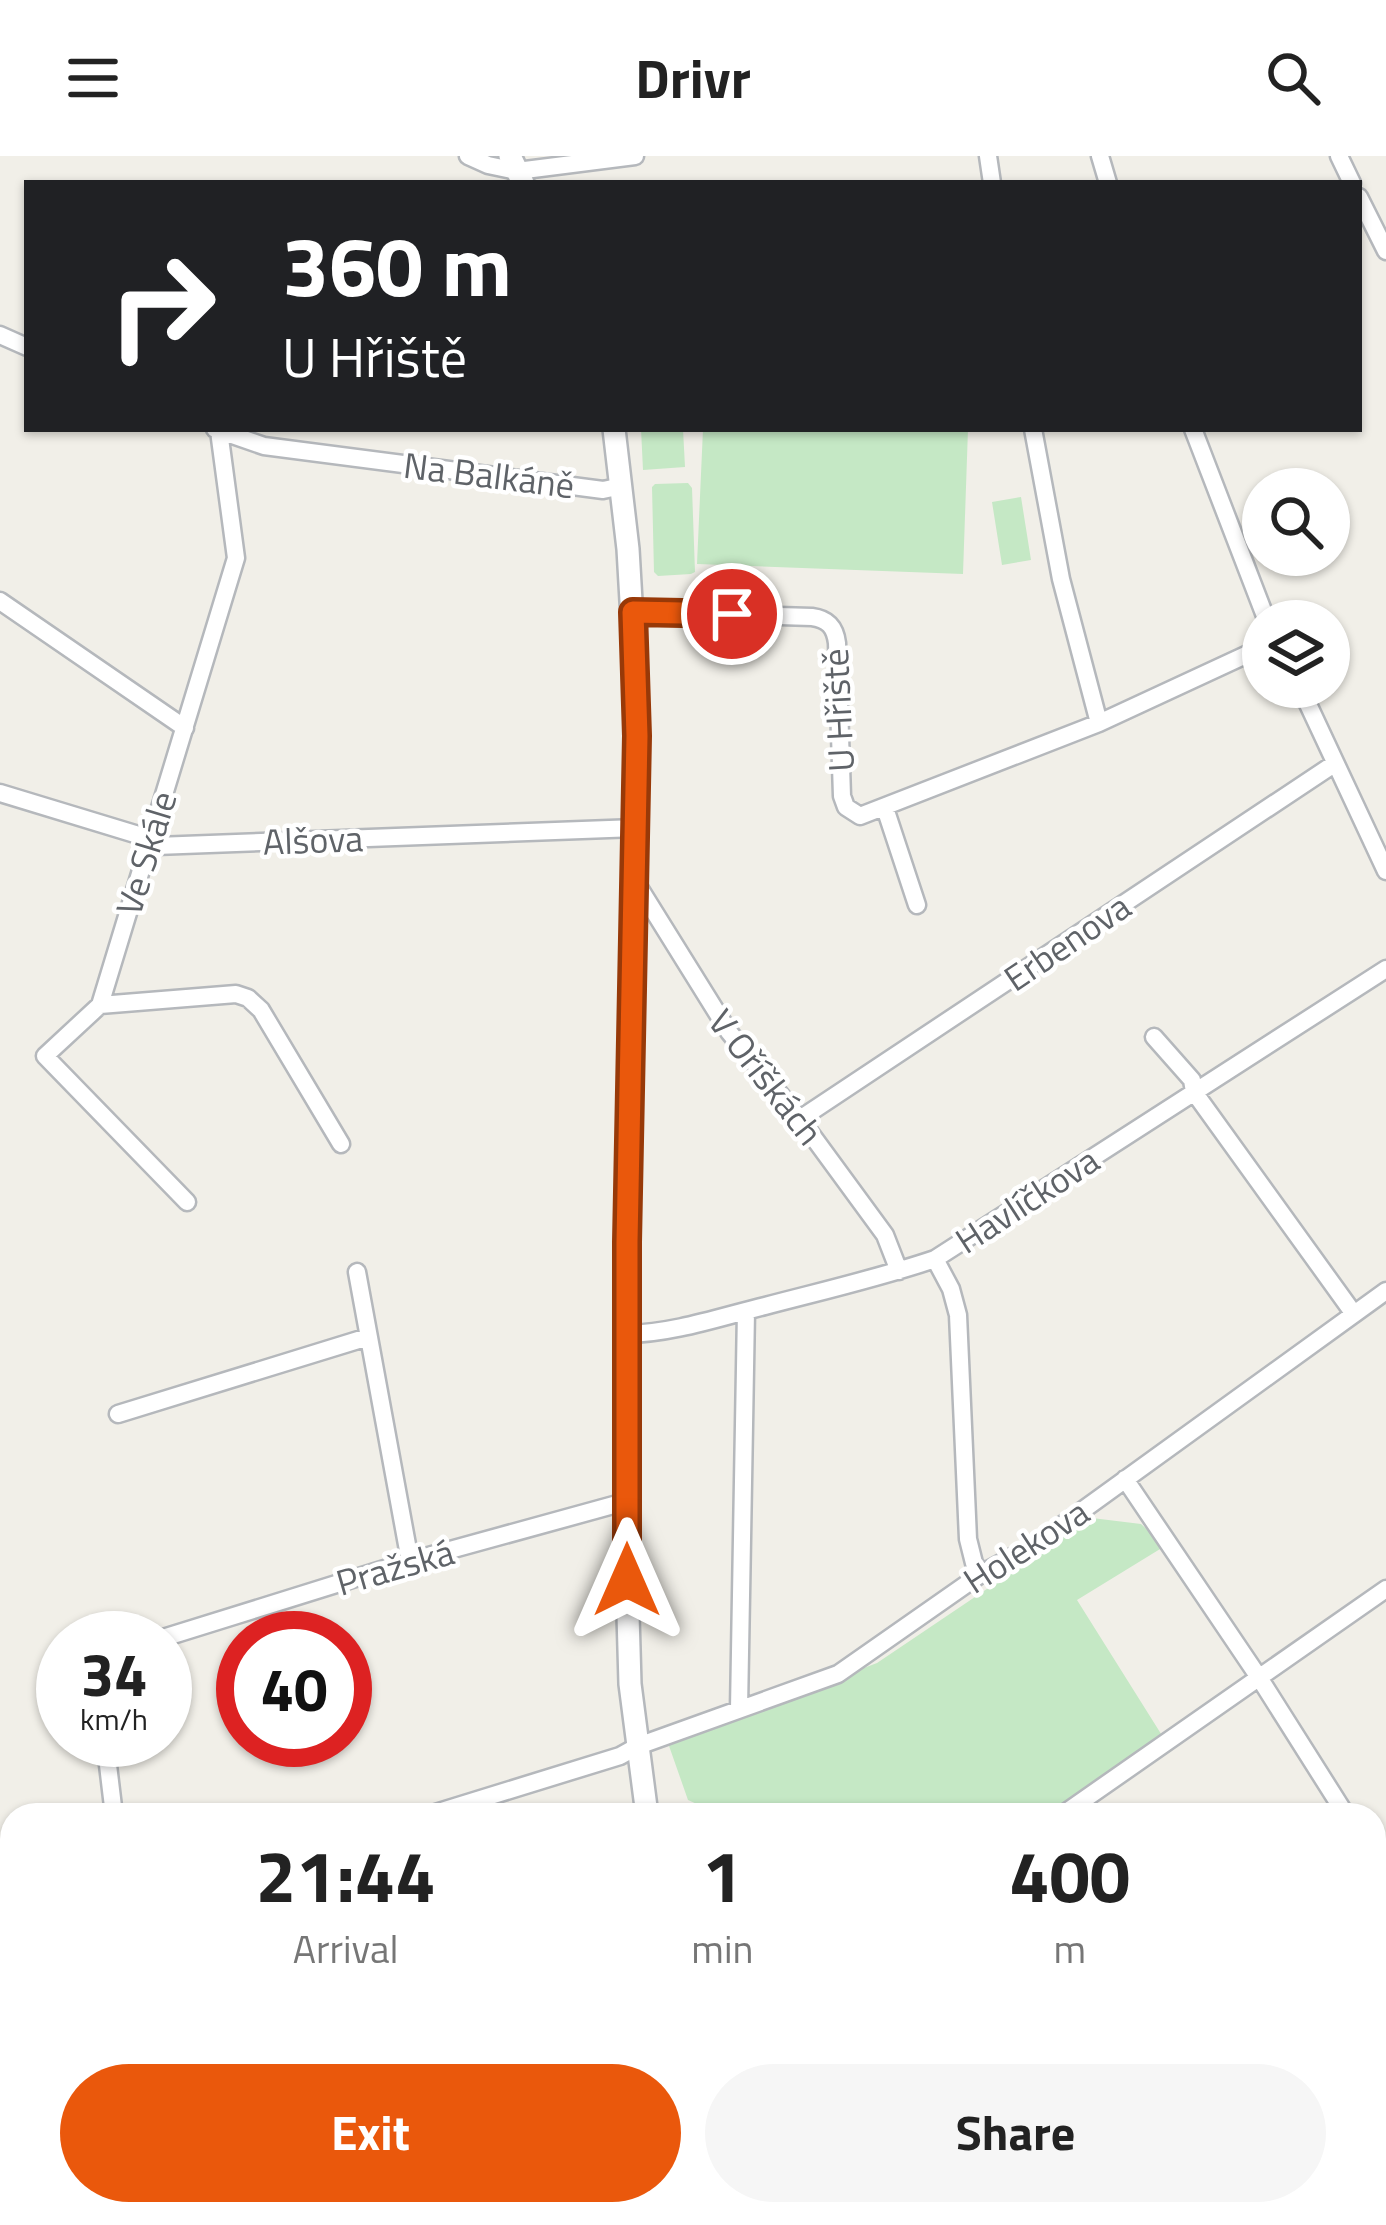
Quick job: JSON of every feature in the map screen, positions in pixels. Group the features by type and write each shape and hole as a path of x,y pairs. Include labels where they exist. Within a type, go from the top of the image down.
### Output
{"street":[{"path":"468,156 517,170 635,156"},
{"path":"1362,203 1386,251"},
{"name":"Ve Skále","path":"100,1005 236,558 217,432"},
{"name":"Na Balkáně","path":"223,432 264,446 603,490 622,486"},
{"path":"614,432 633,612 637,712 627,1242 629,1666 645,1803"},
{"path":"1034,432 1061,579 1099,723"},
{"path":"1194,432 1259,600"},
{"path":"0,602 185,728"},
{"name":"U Hřiště","path":"633,612 826,621 837,643 843,802 860,816 1099,723 1242,656"},
{"path":"1309,708 1386,871"},
{"name":"Erbenova","path":"800,1120 1334,764"},
{"name":"Alšova","path":"0,793 135,834 156,846 636,828"},
{"name":"U Hřiště","path":"885,808 917,905"},
{"name":"V Oříškách","path":"635,881 708,1003 890,1244 899,1271"},
{"name":"Havlíčkova","path":"628,1334 652,1334 935,1259 1386,969"},
{"path":"187,1202 45,1056 100,1005 236,994 248,998 261,1010 341,1144"},
{"path":"1154,1037 1192,1080 1194,1092 1354,1315"},
{"path":"935,1259 958,1315 968,1539 981,1574"},
{"path":"357,1273 410,1561"},
{"name":"Holekova","path":"468,1803 620,1756 838,1674 981,1574 1036,1544 1386,1291"},
{"path":"739,1709 746,1311"},
{"path":"118,1414 368,1337"},
{"path":"1125,1479 1338,1803"},
{"name":"Pražská","path":"192,1629 410,1561 628,1502"},
{"path":"1079,1803 1386,1589"},
{"path":"109,1767 113,1803"}],"green space":[{"path":"641,432 683,432 685,467 643,470"},
{"path":"703,432 968,432 963,574 697,564"},
{"path":"688,483 695,572 658,576 654,572 652,487"},
{"path":"1021,497 1031,560 1002,565 992,502"},
{"path":"1092,1518 1141,1524 1165,1546 1077,1600 1163,1737 1067,1803 688,1800 668,1743 877,1663"}],"route":[{"path":"627,1580 627,1242 637,736 633,612 732,614"}]}
